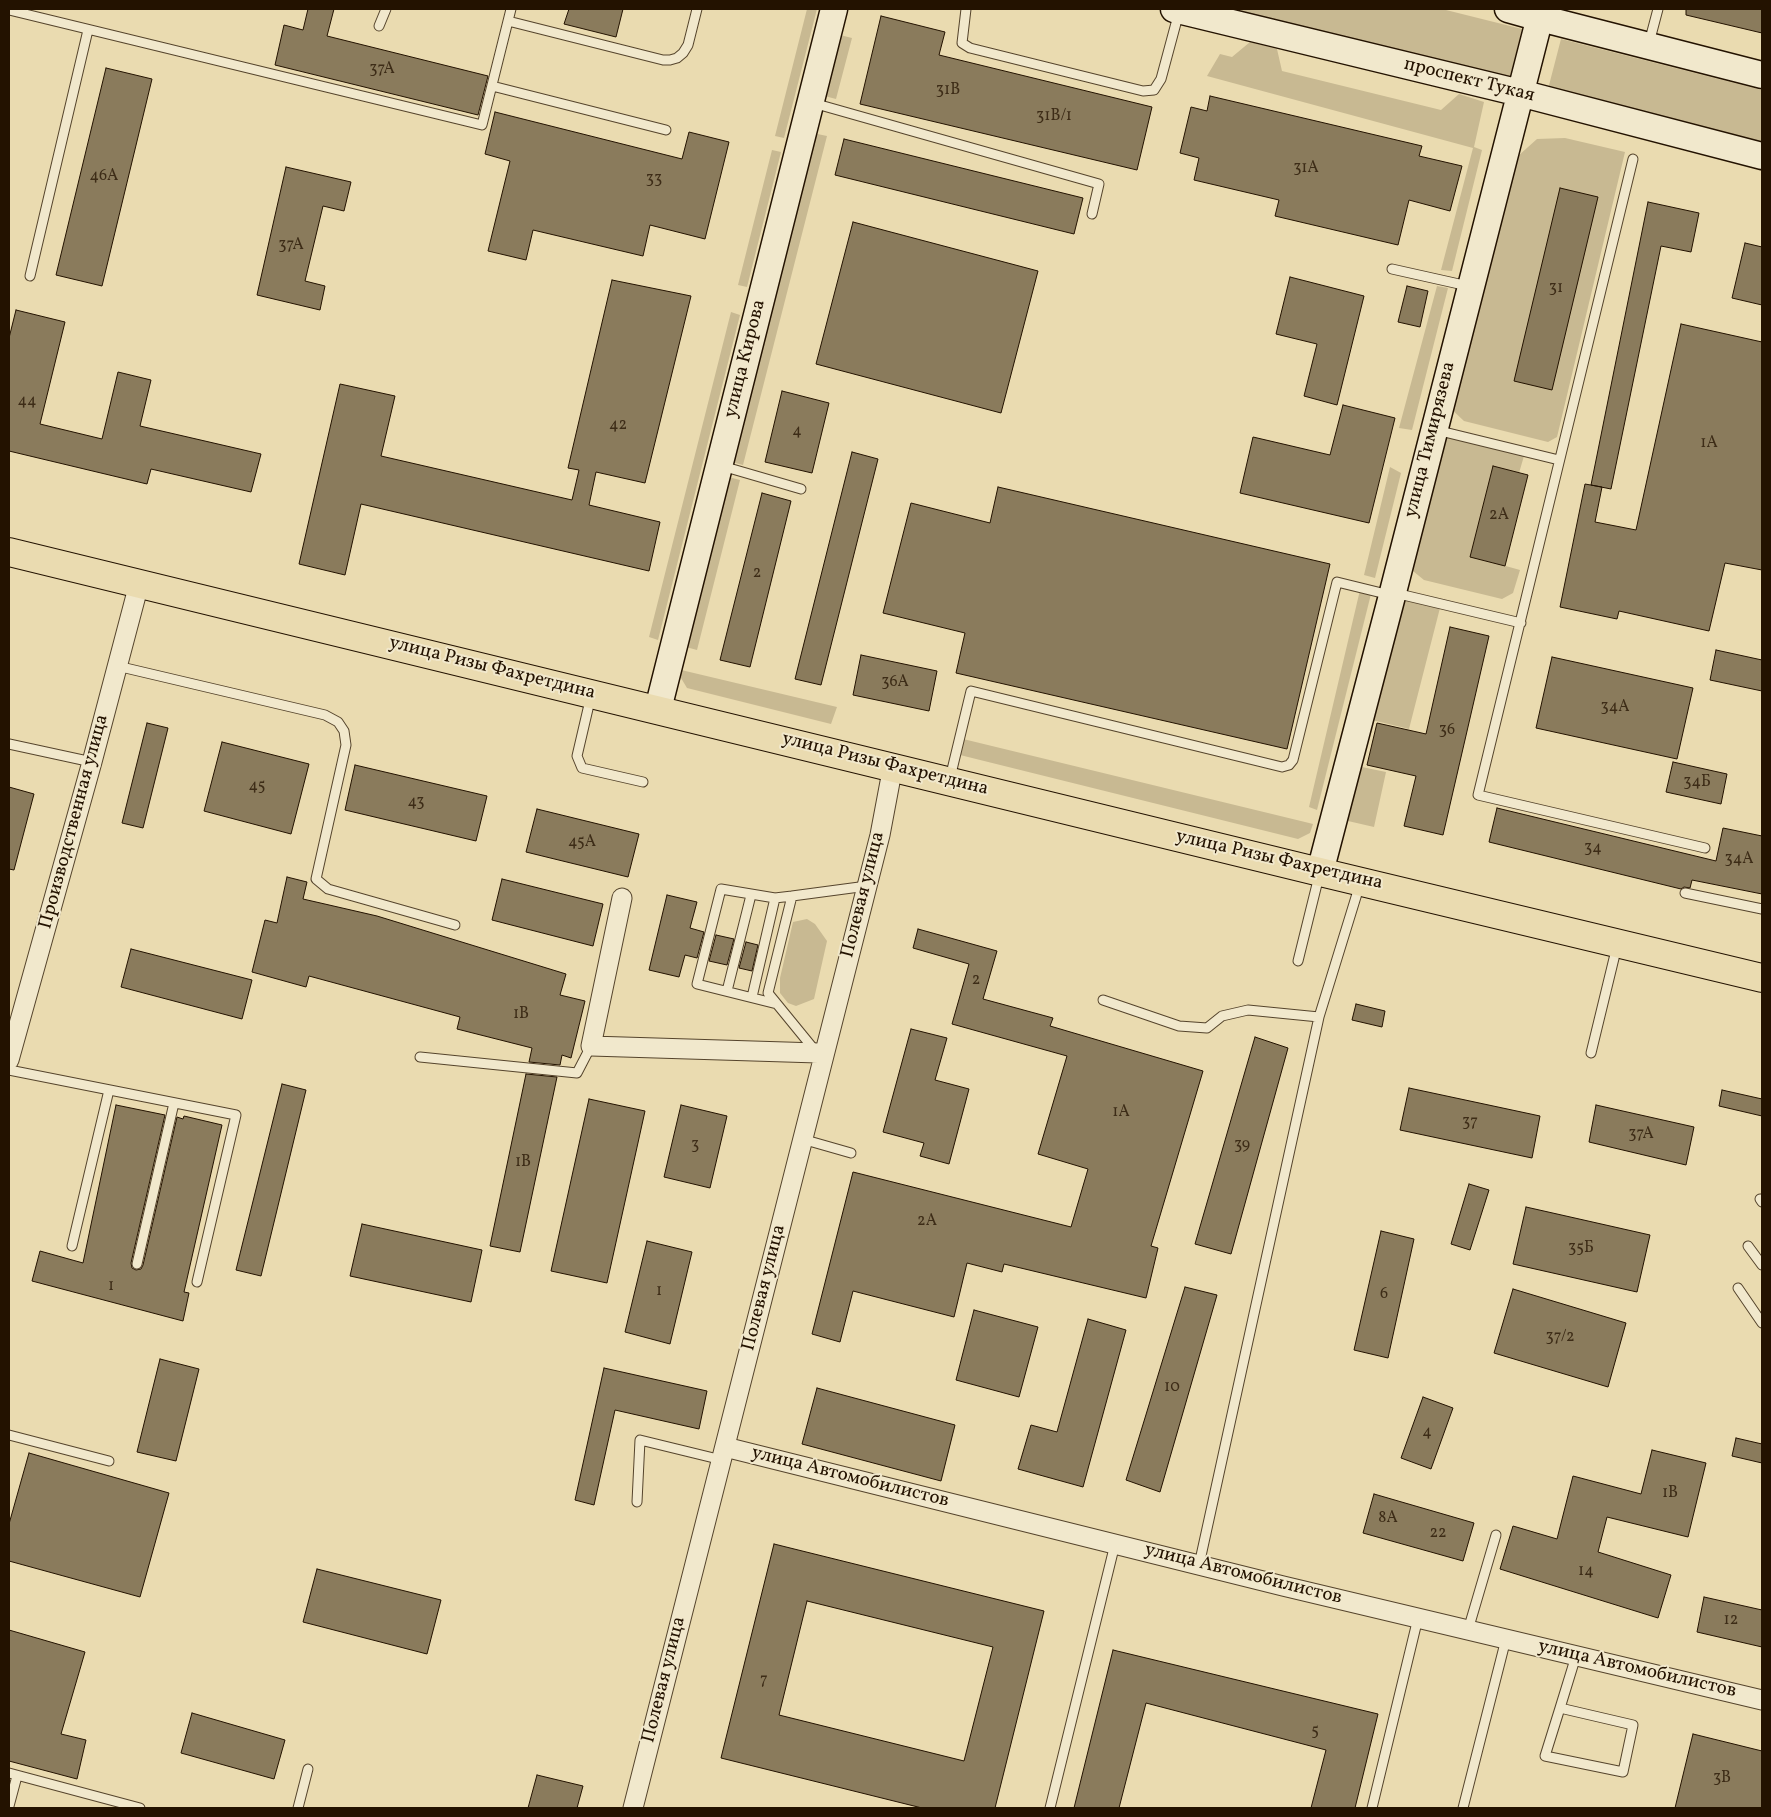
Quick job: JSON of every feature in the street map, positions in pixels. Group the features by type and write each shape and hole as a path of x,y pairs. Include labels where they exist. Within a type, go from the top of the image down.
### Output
{"main road":[{"name":"улица Ризы Фахретдина","path":"9,552 1762,978"}],"street":[{"name":"улица Кирова","path":"658,709 834,9"},
{"name":"проспект Тукая","path":"1177,9 1520,93 1762,156"},
{"path":"1508,9 1541,14 1648,46 1762,74"},
{"name":"улица Тимирязева","path":"1320,872 1541,14"},
{"name":"Производственная улица","path":"9,1060 92,762 139,584"},
{"name":"Полевая улица","path":"633,1808 802,1139 820,1054 880,835 893,766"},
{"path":"622,898 591,1046 820,1054"},
{"name":"улица Автомобилистов","path":"723,1453 1115,1544 1762,1700"}],"lane":[{"path":"379,26 386,9"},
{"path":"9,10 482,125 511,9"},
{"path":"508,21 663,60 670,60 677,58 688,45 697,9"},
{"path":"966,9 962,43 970,48 1143,91 1154,90 1161,79 1177,9"},
{"path":"1648,46 1658,9"},
{"path":"30,276 88,30"},
{"path":"492,86 666,130"},
{"path":"810,102 1099,184 1092,214"},
{"path":"1634,159 1478,795 1704,848"},
{"path":"1392,269 1471,286"},
{"path":"1434,429 1560,460"},
{"path":"720,465 801,488"},
{"path":"950,781 971,691 1282,767 1289,766 1293,760 1337,582 1521,623"},
{"path":"117,666 325,714 338,722 344,732 346,745 316,879 328,889 455,925"},
{"path":"591,693 577,756 582,768 643,782"},
{"path":"9,744 92,762"},
{"path":"1298,960 1320,872"},
{"path":"1199,1565 1319,1017 1361,881"},
{"path":"777,1004 698,984 721,889 776,898 867,886"},
{"path":"1686,893 1762,910"},
{"path":"727,991 751,895"},
{"path":"792,896 768,993 820,1054"},
{"path":"752,997 776,898"},
{"path":"1591,1052 1618,943"},
{"path":"1103,1000 1179,1026 1207,1028 1222,1016 1248,1010 1319,1017"},
{"path":"420,1057 577,1073 591,1046"},
{"path":"9,1070 236,1115 197,1282"},
{"path":"72,1246 109,1090"},
{"path":"137,1264 174,1103"},
{"path":"802,1139 851,1153"},
{"path":"1748,1246 1762,1265"},
{"path":"1738,1288 1762,1323"},
{"path":"9,1435 109,1461"},
{"path":"637,1502 640,1440 723,1453"},
{"path":"1468,1630 1496,1535"},
{"path":"1050,1808 1115,1544"},
{"path":"1372,1808 1418,1618"},
{"path":"1463,1808 1506,1639"},
{"path":"1560,1708 1633,1725 1623,1772 1545,1756 1576,1656"},
{"path":"298,1808 308,1769"},
{"path":"9,1806 13,1774 140,1808"}],"shaded area":[{"path":"807,9 817,9 784,138 775,136"},
{"path":"1228,9 1442,9 1522,29 1509,80"},
{"path":"828,32 852,38 836,99 813,93"},
{"path":"1561,39 1762,90 1762,149 1547,93"},
{"path":"1250,42 1277,49 1282,71 1441,110 1459,94 1484,102 1474,147 1482,150 1452,271 1441,270 1473,148 1207,76 1220,54 1232,57"},
{"path":"803,131 827,136 743,465 721,459"},
{"path":"1565,138 1625,152 1557,437 1548,442 1464,421 1448,406 1508,165 1537,139"},
{"path":"772,150 781,152 747,287 738,285"},
{"path":"1437,286 1448,288 1412,430 1399,428"},
{"path":"731,312 740,315 658,640 649,637"},
{"path":"1448,437 1524,456 1519,473 1493,467 1470,556 1520,570 1513,593 1502,599 1424,580 1408,567 1440,440"},
{"path":"1390,467 1401,473 1375,578 1364,575"},
{"path":"717,474 740,480 697,650 675,644"},
{"path":"1360,590 1371,594 1317,810 1309,807"},
{"path":"1401,594 1441,604 1409,729 1368,719"},
{"path":"677,669 837,707 831,724 687,688"},
{"path":"959,738 1313,824 1310,833 1298,839 956,754"},
{"path":"1357,766 1386,772 1374,827 1348,821 1344,815"},
{"path":"807,919 815,924 827,941 814,999 796,1006 788,1003 780,993 780,978 793,922"}],"building":[{"path":"308,9 334,9 327,36 488,76 478,115 275,65 284,25 303,30"},
{"path":"569,9 623,9 616,37 564,24"},
{"path":"1686,9 1762,9 1762,33 1686,15"},
{"path":"881,16 945,32 939,55 1152,107 1137,170 860,104"},
{"path":"106,68 152,79 102,286 56,275"},
{"path":"1210,96 1422,146 1419,156 1462,166 1450,211 1409,200 1398,245 1275,216 1279,200 1194,180 1199,158 1180,153 1191,107 1207,111"},
{"path":"495,112 682,159 689,132 729,142 705,239 650,225 643,256 533,230 526,260 488,251 510,161 485,154"},
{"path":"844,139 1083,198 1074,234 835,175"},
{"path":"286,167 351,182 344,211 323,206 305,281 325,286 320,310 257,295"},
{"path":"1560,188 1598,197 1552,390 1514,381"},
{"path":"1648,202 1699,213 1691,252 1661,246 1611,489 1591,485"},
{"path":"853,222 1038,271 1001,413 816,364"},
{"path":"1745,243 1762,247 1762,305 1732,298"},
{"path":"1290,277 1364,296 1337,405 1304,396 1317,344 1276,334"},
{"path":"612,280 691,296 645,483 596,472 589,505 660,522 649,571 361,504 345,575 299,564 340,384 395,396 381,456 572,500 579,470 568,468"},
{"path":"1407,286 1428,291 1420,327 1398,322"},
{"path":"16,310 65,322 40,424 102,439 118,372 151,380 140,426 261,454 251,492 151,469 147,484 9,451 9,338"},
{"path":"1681,324 1762,342 1762,570 1725,563 1709,631 1619,611 1617,619 1560,607 1585,484 1602,487 1595,522 1636,530"},
{"path":"782,391 829,403 812,473 765,462"},
{"path":"1343,405 1395,418 1369,523 1240,493 1253,437 1330,455"},
{"path":"852,452 878,459 821,685 795,679"},
{"path":"1493,466 1528,475 1505,566 1470,557"},
{"path":"998,487 1330,564 1287,749 956,673 965,633 883,613 911,503 990,523"},
{"path":"762,493 791,501 750,667 720,660"},
{"path":"1450,627 1489,636 1443,835 1404,826 1416,776 1367,765 1377,723 1426,734"},
{"path":"1716,650 1762,660 1762,691 1710,680"},
{"path":"861,655 937,671 929,711 853,695"},
{"path":"1552,657 1693,688 1677,759 1536,728"},
{"path":"147,723 168,728 143,828 122,823"},
{"path":"222,742 309,764 291,834 204,811"},
{"path":"1673,762 1727,774 1721,804 1666,792"},
{"path":"355,765 487,796 476,841 345,810"},
{"path":"9,787 34,794 14,870 9,869"},
{"path":"1497,808 1716,861 1723,828 1762,836 1762,894 1692,880 1690,888 1684,887 1681,889 1489,842"},
{"path":"537,809 639,834 628,877 526,852"},
{"path":"287,877 307,882 303,899 377,916 566,974 560,995 585,1001 571,1058 562,1055 560,1065 529,1062 532,1048 457,1029 460,1017 309,976 306,987 252,972 265,920 277,923"},
{"path":"502,879 603,904 593,946 492,920"},
{"path":"667,895 697,902 690,928 704,932 697,958 685,955 679,977 649,970"},
{"path":"918,929 997,951 983,999 1053,1018 1050,1026 1203,1071 1151,1246 1158,1248 1146,1298 1004,1264 1002,1272 967,1263 954,1317 853,1291 840,1342 812,1334 853,1172 1071,1227 1088,1169 1038,1154 1067,1056 952,1024 969,964 913,948"},
{"path":"716,935 734,939 727,965 709,961"},
{"path":"746,942 758,945 752,971 739,968"},
{"path":"131,949 252,980 242,1019 121,987"},
{"path":"1356,1004 1385,1011 1382,1027 1352,1020"},
{"path":"911,1029 947,1038 935,1080 969,1089 949,1164 920,1156 924,1143 883,1132"},
{"path":"1255,1037 1288,1048 1231,1254 1195,1244"},
{"path":"526,1074 557,1077 520,1252 490,1246"},
{"path":"282,1084 306,1090 261,1276 236,1270"},
{"path":"1409,1088 1540,1116 1532,1158 1400,1130"},
{"path":"1722,1090 1762,1099 1762,1116 1719,1106"},
{"path":"589,1099 645,1111 607,1283 551,1271"},
{"path":"116,1105 165,1115 131,1263 132,1268 136,1270 141,1269 143,1265 177,1117 183,1119 184,1116 222,1125 184,1292 189,1293 183,1321 32,1281 40,1251 83,1263"},
{"path":"681,1105 727,1116 710,1188 664,1177"},
{"path":"1596,1105 1694,1127 1686,1165 1589,1142"},
{"path":"1469,1184 1489,1190 1470,1250 1451,1244"},
{"path":"1526,1207 1650,1235 1637,1292 1513,1264"},
{"path":"362,1224 482,1250 471,1302 350,1276"},
{"path":"1381,1231 1414,1239 1388,1358 1354,1350"},
{"path":"647,1241 692,1252 670,1344 625,1332"},
{"path":"1185,1287 1217,1295 1160,1492 1126,1480"},
{"path":"1513,1289 1626,1323 1608,1387 1494,1353"},
{"path":"974,1310 1038,1327 1019,1397 956,1380"},
{"path":"1088,1319 1126,1330 1083,1487 1018,1469 1031,1425 1057,1432"},
{"path":"160,1359 199,1369 176,1461 137,1452"},
{"path":"604,1368 707,1391 699,1429 615,1410 594,1505 575,1500"},
{"path":"817,1388 955,1425 941,1481 802,1444"},
{"path":"1423,1397 1453,1408 1431,1469 1401,1458"},
{"path":"1736,1438 1762,1444 1762,1463 1732,1456"},
{"path":"1652,1450 1706,1463 1688,1537 1607,1517 1598,1552 1671,1575 1658,1618 1500,1569 1513,1526 1557,1539 1573,1476 1641,1494"},
{"path":"29,1453 169,1493 140,1597 9,1561 9,1524"},
{"path":"1374,1494 1474,1523 1463,1561 1363,1533"},
{"path":"774,1544 1044,1611 995,1808 922,1808 721,1758","holes":["807,1601 993,1647 964,1761 779,1715"]},
{"path":"317,1569 441,1600 427,1654 303,1622"},
{"path":"1704,1597 1762,1610 1762,1647 1697,1632"},
{"path":"9,1630 85,1652 61,1734 86,1740 77,1779 9,1761"},
{"path":"1113,1650 1378,1714 1355,1808 1311,1808 1326,1750 1146,1703 1119,1808 1074,1808"},
{"path":"192,1713 285,1740 274,1779 181,1753"},
{"path":"1693,1734 1762,1751 1762,1808 1675,1808"},
{"path":"537,1775 583,1786 577,1808 528,1808"}]}
